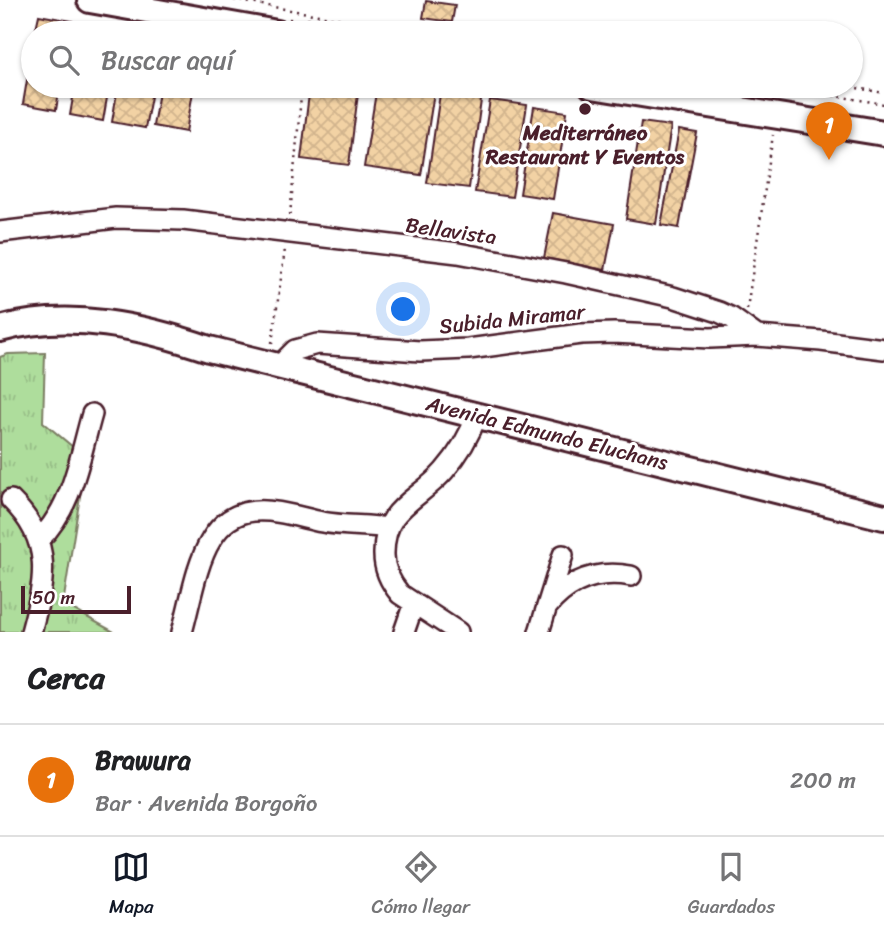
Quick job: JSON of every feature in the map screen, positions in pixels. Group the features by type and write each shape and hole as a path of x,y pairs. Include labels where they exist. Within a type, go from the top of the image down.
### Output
{"main road":[{"path":"90,0 209,21"},
{"path":"699,98 771,106 884,133"},
{"name":"Avenida Edmundo Eluchans","path":"0,329 54,320 95,322 165,335 209,349 884,517"},
{"name":"Avenida Edmundo Eluchans","path":"0,342 33,335 71,332 209,349"}],"street":[{"name":"Bellavista","path":"0,232 116,218 183,220 458,253 673,297 719,312 751,331 884,349"},
{"name":"Subida Miramar","path":"282,367 295,350 317,344 420,351 468,349 580,334 710,338 751,331"},
{"path":"38,541 54,524 67,502 92,414"},
{"path":"458,632 400,594 387,575 384,544 387,528 397,513 442,474 462,448 477,415"},
{"path":"10,500 29,522 38,541 44,573 31,632"},
{"path":"181,632 209,542 223,525 232,519 252,511 271,510 324,522 387,528"},
{"path":"539,632 563,555"},
{"path":"547,607 563,591 583,579 607,574 631,576"},
{"path":"404,632 414,603"}],"path":[{"path":"234,0 353,21"},
{"path":"308,21 309,13"},
{"path":"863,89 884,93"},
{"path":"751,331 771,106 779,98"},
{"path":"848,98 884,104"}],"green space":[{"path":"45,353 43,422 86,458 63,604 114,632 0,632 0,357 8,354"}],"building":[{"path":"426,1 455,5 452,21 423,18"},
{"path":"39,15 72,21 38,21"},
{"path":"24,98 58,98 56,110 23,104"},
{"path":"73,98 107,98 103,121 70,115"},
{"path":"116,98 151,98 145,128 112,122"},
{"path":"158,98 192,98 186,132 153,126"},
{"path":"309,98 357,98 349,165 301,159"},
{"path":"375,98 433,98 421,175 364,167"},
{"path":"439,98 481,98 469,188 427,183"},
{"path":"490,100 527,105 512,197 475,192"},
{"path":"534,107 567,112 553,199 520,194"},
{"path":"641,122 671,126 656,224 626,219"},
{"path":"679,130 697,133 679,228 661,225"},
{"path":"553,213 614,224 605,270 544,258"}],"place":[{"name":"Mediterráneo Restaurant Y Eventos","path":"585,109"},
{"name":"Brawura","path":"829,160"}]}
